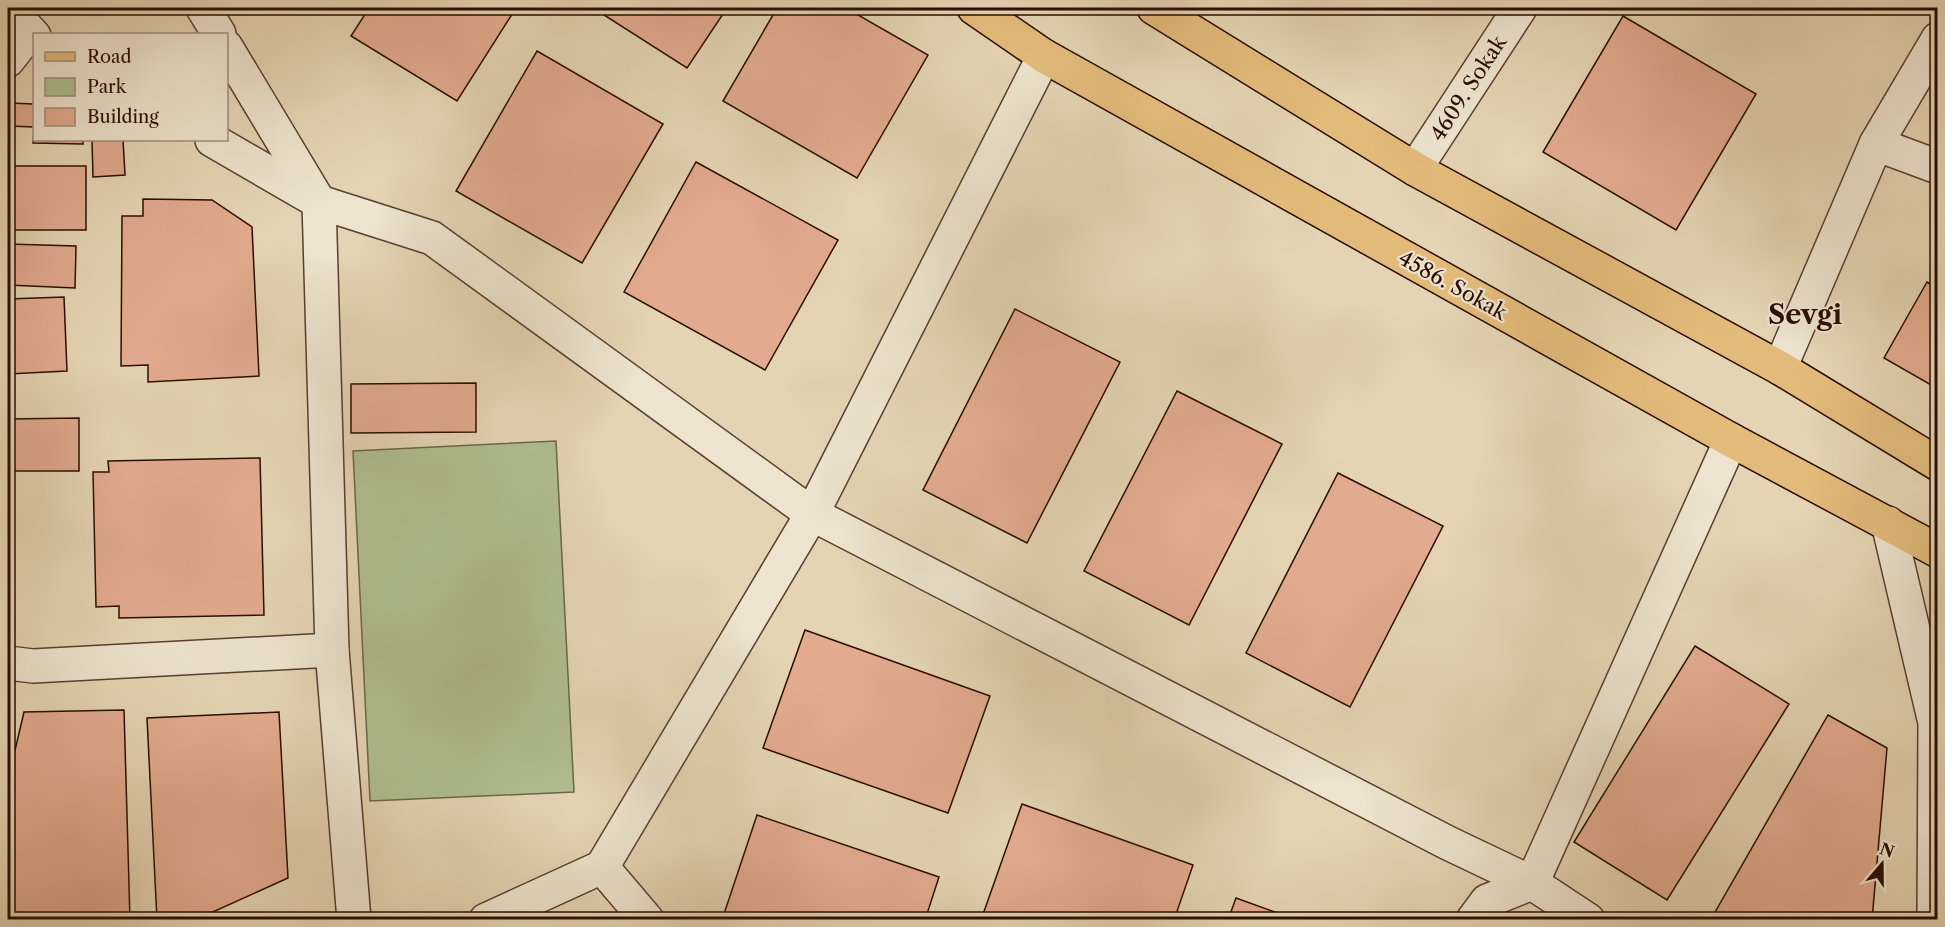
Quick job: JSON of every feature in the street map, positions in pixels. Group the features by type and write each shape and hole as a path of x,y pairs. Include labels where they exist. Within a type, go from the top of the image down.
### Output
{"main road":[{"name":"4586. Sokak","path":"974,8 1044,56 1731,440 1938,550"},
{"path":"1154,8 1415,169 1780,368 1938,464"}],"street":[{"path":"8,8 32,35 8,60"},
{"path":"203,8 218,33"},
{"name":"4609. Sokak","path":"1415,169 1520,8"},
{"path":"1780,368 1876,144 1938,39"},
{"path":"228,50 318,202 332,650 354,920"},
{"path":"486,920 602,867 812,514 1044,56"},
{"path":"214,141 318,202 432,238 812,514 1448,843 1532,883 1588,920"},
{"path":"1876,144 1938,167"},
{"path":"1473,920 1487,901 1532,883 1731,440"},
{"path":"1888,523 1935,723 1934,920"},
{"path":"8,663 33,666 332,650"},
{"path":"602,867 647,920"}],"green space":[{"path":"556,441 574,792 370,801 353,451"}],"building":[{"path":"369,8 516,8 457,101 351,36"},
{"path":"593,8 727,8 687,68"},
{"path":"777,8 846,8 928,55 857,178 723,101"},
{"path":"1623,16 1756,94 1676,230 1543,152"},
{"path":"537,51 663,124 582,263 456,191"},
{"path":"8,103 33,104 33,127 8,126"},
{"path":"33,141 83,141 83,144 33,143"},
{"path":"92,141 123,141 125,175 93,177"},
{"path":"696,162 838,240 765,370 624,292"},
{"path":"8,166 86,166 86,230 8,230"},
{"path":"143,199 212,200 252,227 259,376 148,382 148,365 121,366 122,216 143,216"},
{"path":"8,244 76,246 75,288 8,285"},
{"path":"1927,282 1938,289 1938,389 1884,358"},
{"path":"64,297 67,371 8,374 8,299"},
{"path":"1015,309 1120,362 1027,543 923,490"},
{"path":"476,383 476,432 351,433 351,384"},
{"path":"1177,391 1282,444 1189,625 1084,571"},
{"path":"79,418 79,471 8,471 8,419"},
{"path":"260,458 264,615 119,618 119,606 96,607 93,472 109,472 108,461"},
{"path":"1338,473 1443,526 1350,707 1246,653"},
{"path":"805,630 990,696 948,813 763,748"},
{"path":"1695,646 1789,704 1667,900 1574,842"},
{"path":"124,710 130,920 8,920 8,780 24,712"},
{"path":"279,712 288,878 195,920 157,920 147,718"},
{"path":"1828,715 1887,748 1872,920 1725,920 1714,914"},
{"path":"1022,804 1193,865 1174,920 981,920"},
{"path":"757,815 939,877 925,920 722,920"},
{"path":"1236,898 1297,920 1228,920"}],"district":[{"name":"Sevgi","path":"1805,314"}]}
